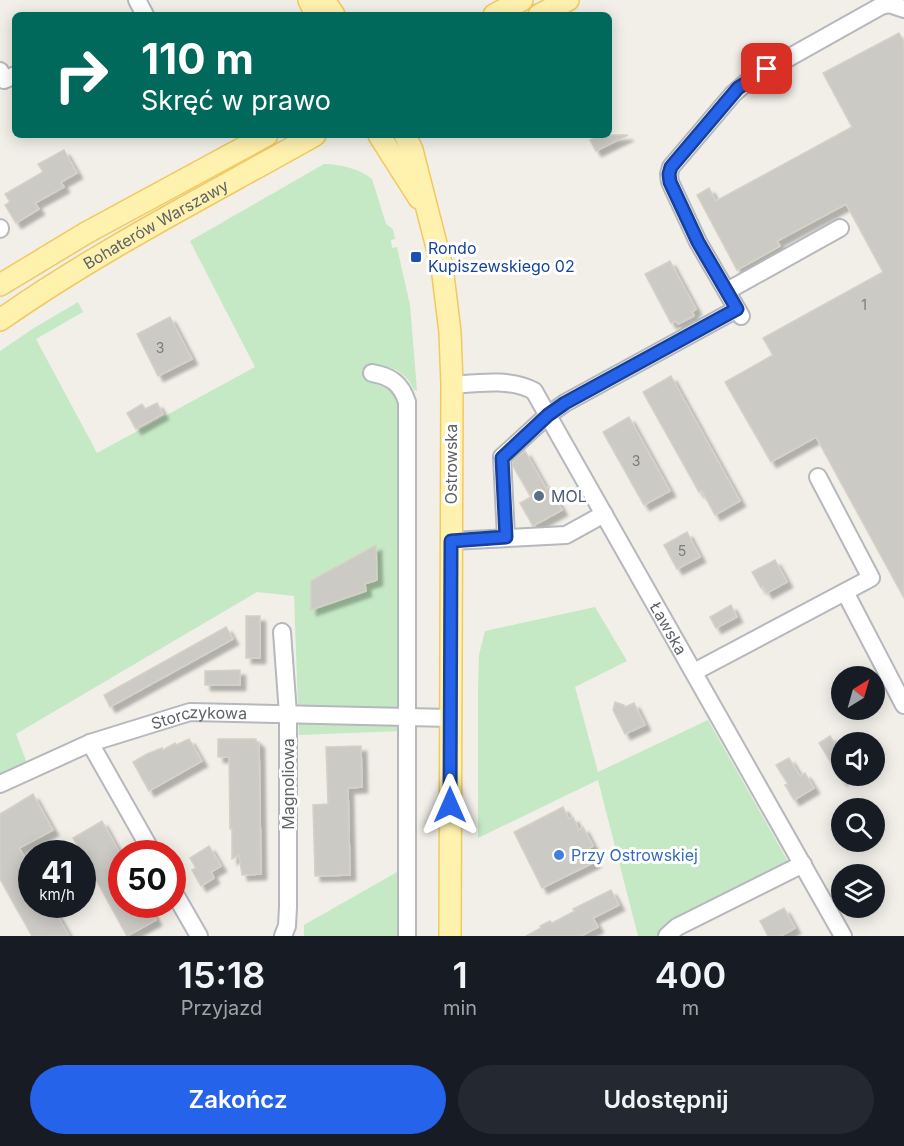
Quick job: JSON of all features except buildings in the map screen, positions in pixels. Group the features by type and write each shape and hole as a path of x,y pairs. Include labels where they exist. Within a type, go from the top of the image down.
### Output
{"main road":[{"path":"500,12 522,0"},
{"path":"545,12 568,0"},
{"name":"Bohaterów Warszawy","path":"0,285 86,233 261,138"},
{"name":"Bohaterów Warszawy","path":"0,320 91,262 310,138"},
{"name":"Ostrowska","path":"381,138 428,213"},
{"name":"Ostrowska","path":"406,138 412,150 442,267 450,332 452,385 450,936"}],"street":[{"path":"506,537 502,458 548,415 565,403 739,313 698,242 670,182 671,167 738,88 748,80 881,6 890,4 904,9"},
{"path":"0,71 4,80 12,76"},
{"path":"727,291 840,228"},
{"path":"372,373 384,375 395,381 404,390 407,402 407,936"},
{"name":"Ławska","path":"452,385 484,383 523,385 534,391 843,936"},
{"path":"694,672 872,578 818,477"},
{"path":"451,541 566,535 604,514"},
{"path":"845,592 904,705"},
{"name":"Magnoliowa","path":"282,632 288,714 288,907 284,936"},
{"name":"Storczykowa","path":"0,783 90,743 190,712 408,717"},
{"path":"408,717 451,718"},
{"path":"90,743 145,840"},
{"path":"667,936 677,927 803,864"},
{"path":"186,912 200,936"}],"green space":[{"path":"324,164 362,172 372,179 386,224 393,229 395,239 391,240 392,248 397,247 410,305 417,391 397,370 371,366 392,390 400,408 401,731 299,735 294,596 257,592 16,734 31,774 0,787 0,351 78,302 83,312 36,339 97,453 255,367 190,241"},
{"path":"595,607 627,661 575,687 598,772 708,720 790,865 659,936 638,936 598,780 478,838 479,655 485,631"},
{"path":"397,872 397,936 304,936 304,925"}],"place":[{"name":"Rondo Kupiszewskiego 02","path":"416,257"},
{"name":"MOL","path":"539,496"},
{"name":"Przy Ostrowskiej","path":"559,855"}],"route":[{"path":"450,805 451,541 506,537 502,458 548,415 565,403 737,309 698,242 670,182 669,174 671,167 738,88 767,69"}]}
